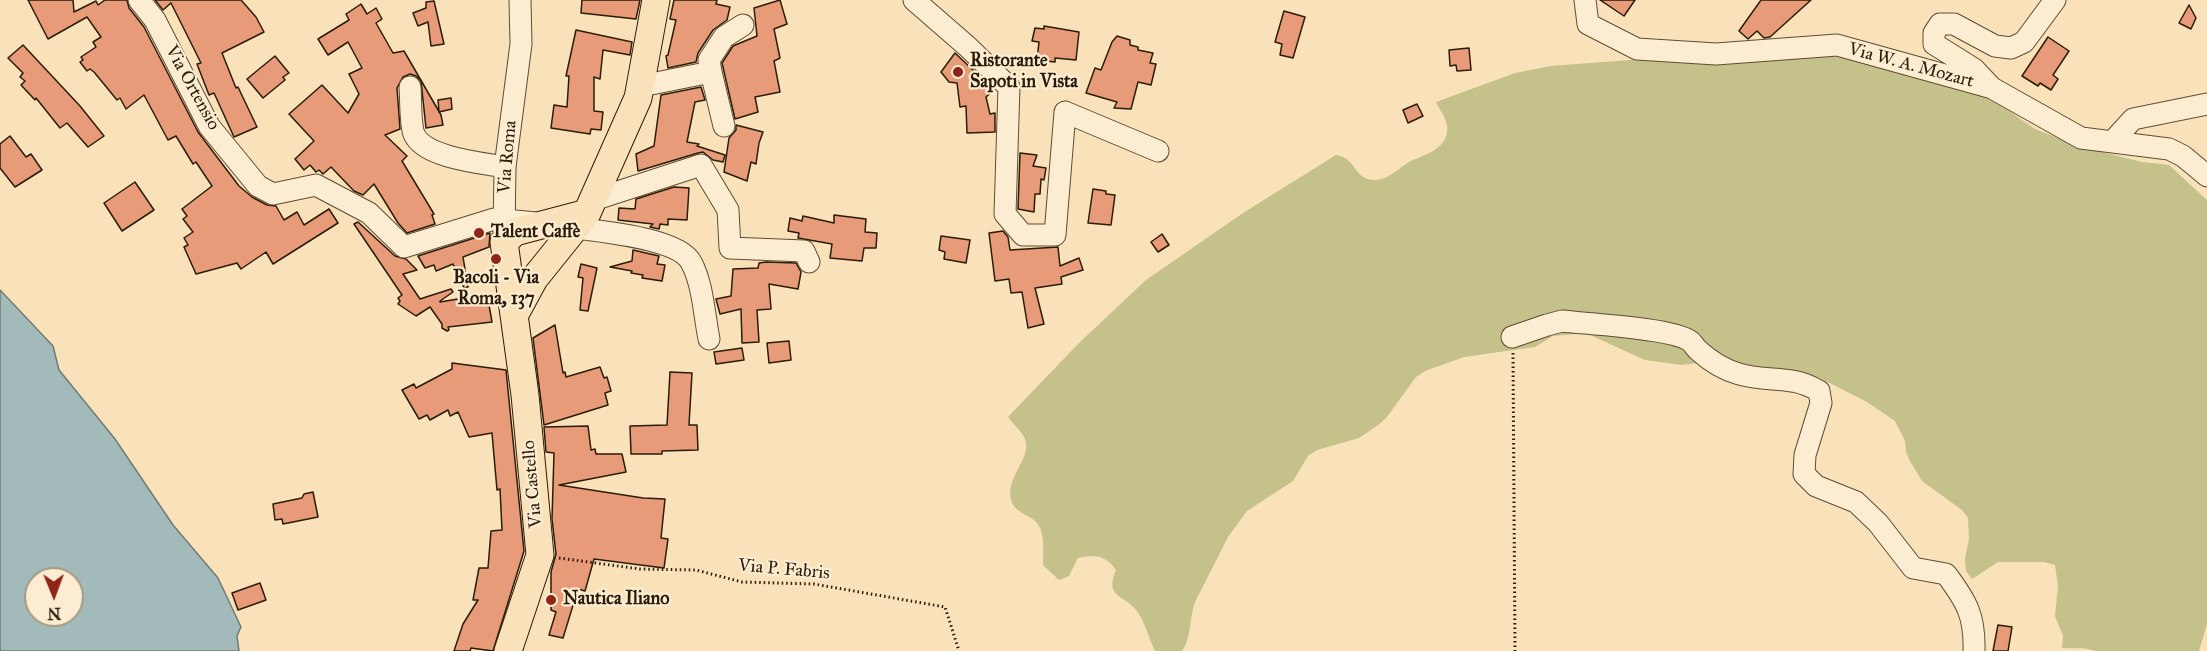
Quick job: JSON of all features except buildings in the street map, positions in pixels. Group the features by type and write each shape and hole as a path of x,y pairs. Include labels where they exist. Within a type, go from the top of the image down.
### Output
{"main road":[{"path":"515,314 534,279 586,214 638,98 656,0"},
{"path":"505,243 515,232 586,214"},
{"name":"Via Roma","path":"505,243 515,314"},
{"name":"Via Castello","path":"508,651 540,555 515,314"}],"street":[{"name":"Via Ortensio","path":"139,0 155,20 209,126 258,186 273,194 316,185 369,213 404,247 494,219 505,243"},
{"name":"Via Roma","path":"505,243 505,167 521,44 520,0"},
{"path":"914,0 1009,87 1005,214 1023,235 1055,235 1065,112 1158,151"},
{"name":"Via W. A. Mozart","path":"1585,0 1588,24 1637,49 1716,54 1837,45 1992,88 2081,138 2169,149 2183,156 2207,176"},
{"path":"1992,88 1974,69 1934,44 1934,33 1940,24 1954,24 1995,46 2011,48 2024,42 2055,0"},
{"path":"724,126 709,60 724,37 743,25"},
{"path":"641,86 711,72"},
{"path":"410,87 414,134 423,144 451,157 505,167"},
{"path":"2112,142 2133,120 2207,104"},
{"path":"586,214 701,165 728,210 730,248 804,251 809,262"},
{"path":"586,214 663,243 679,250 690,259 697,278 709,339"},
{"path":"548,223 553,235 552,258"},
{"path":"505,243 521,274 534,279"},
{"path":"1512,337 1562,321 1668,333 1689,340 1698,351 1717,365 1737,374 1804,382 1819,391 1821,403 1805,455 1804,474 1816,486 1856,502 1878,523 1913,568 1946,574 1966,600 1975,631 1974,651"}],"path":[{"path":"1512,337 1515,651"},
{"name":"Via P. Fabris","path":"540,555 640,569 696,570 742,582 814,584 945,607 959,651"}],"shaded area":[{"path":"1817,55 1846,57 1975,92 2006,109 2035,129 2081,147 2142,162 2169,165 2207,200 2207,624 2199,651 2096,651 2062,648 2063,636 2055,616 2058,586 2055,565 2044,562 1998,562 1972,579 1966,571 1965,559 1969,539 1968,518 1962,510 1922,481 1910,461 1905,441 1895,421 1867,402 1818,377 1727,360 1681,365 1645,360 1588,334 1553,336 1535,347 1464,357 1425,371 1416,377 1386,418 1378,425 1359,438 1317,450 1308,456 1293,481 1247,511 1228,537 1195,602 1187,640 1182,651 1155,651 1137,611 1114,591 1112,586 1116,570 1108,561 1094,556 1078,558 1069,576 1059,580 1043,565 1040,528 1035,521 1016,508 1011,500 1012,482 1026,451 1026,443 1023,435 1008,417 1079,343 1146,280 1243,213 1336,155 1347,159 1363,177 1374,180 1385,178 1409,162 1438,148 1442,143 1447,132 1447,124 1436,102 1515,73 1551,66 1643,59"}],"water":[{"path":"0,290 53,346 59,370 115,439 173,525 218,578 241,627 237,636 239,651 0,651"}],"place":[{"name":"Ristorante Sapoti in Vista","path":"958,72"},
{"name":"Talent Caffè","path":"479,233"},
{"name":"Bacoli - Via Roma, 137","path":"496,259"},
{"name":"Nautica Iliano","path":"551,600"}]}
